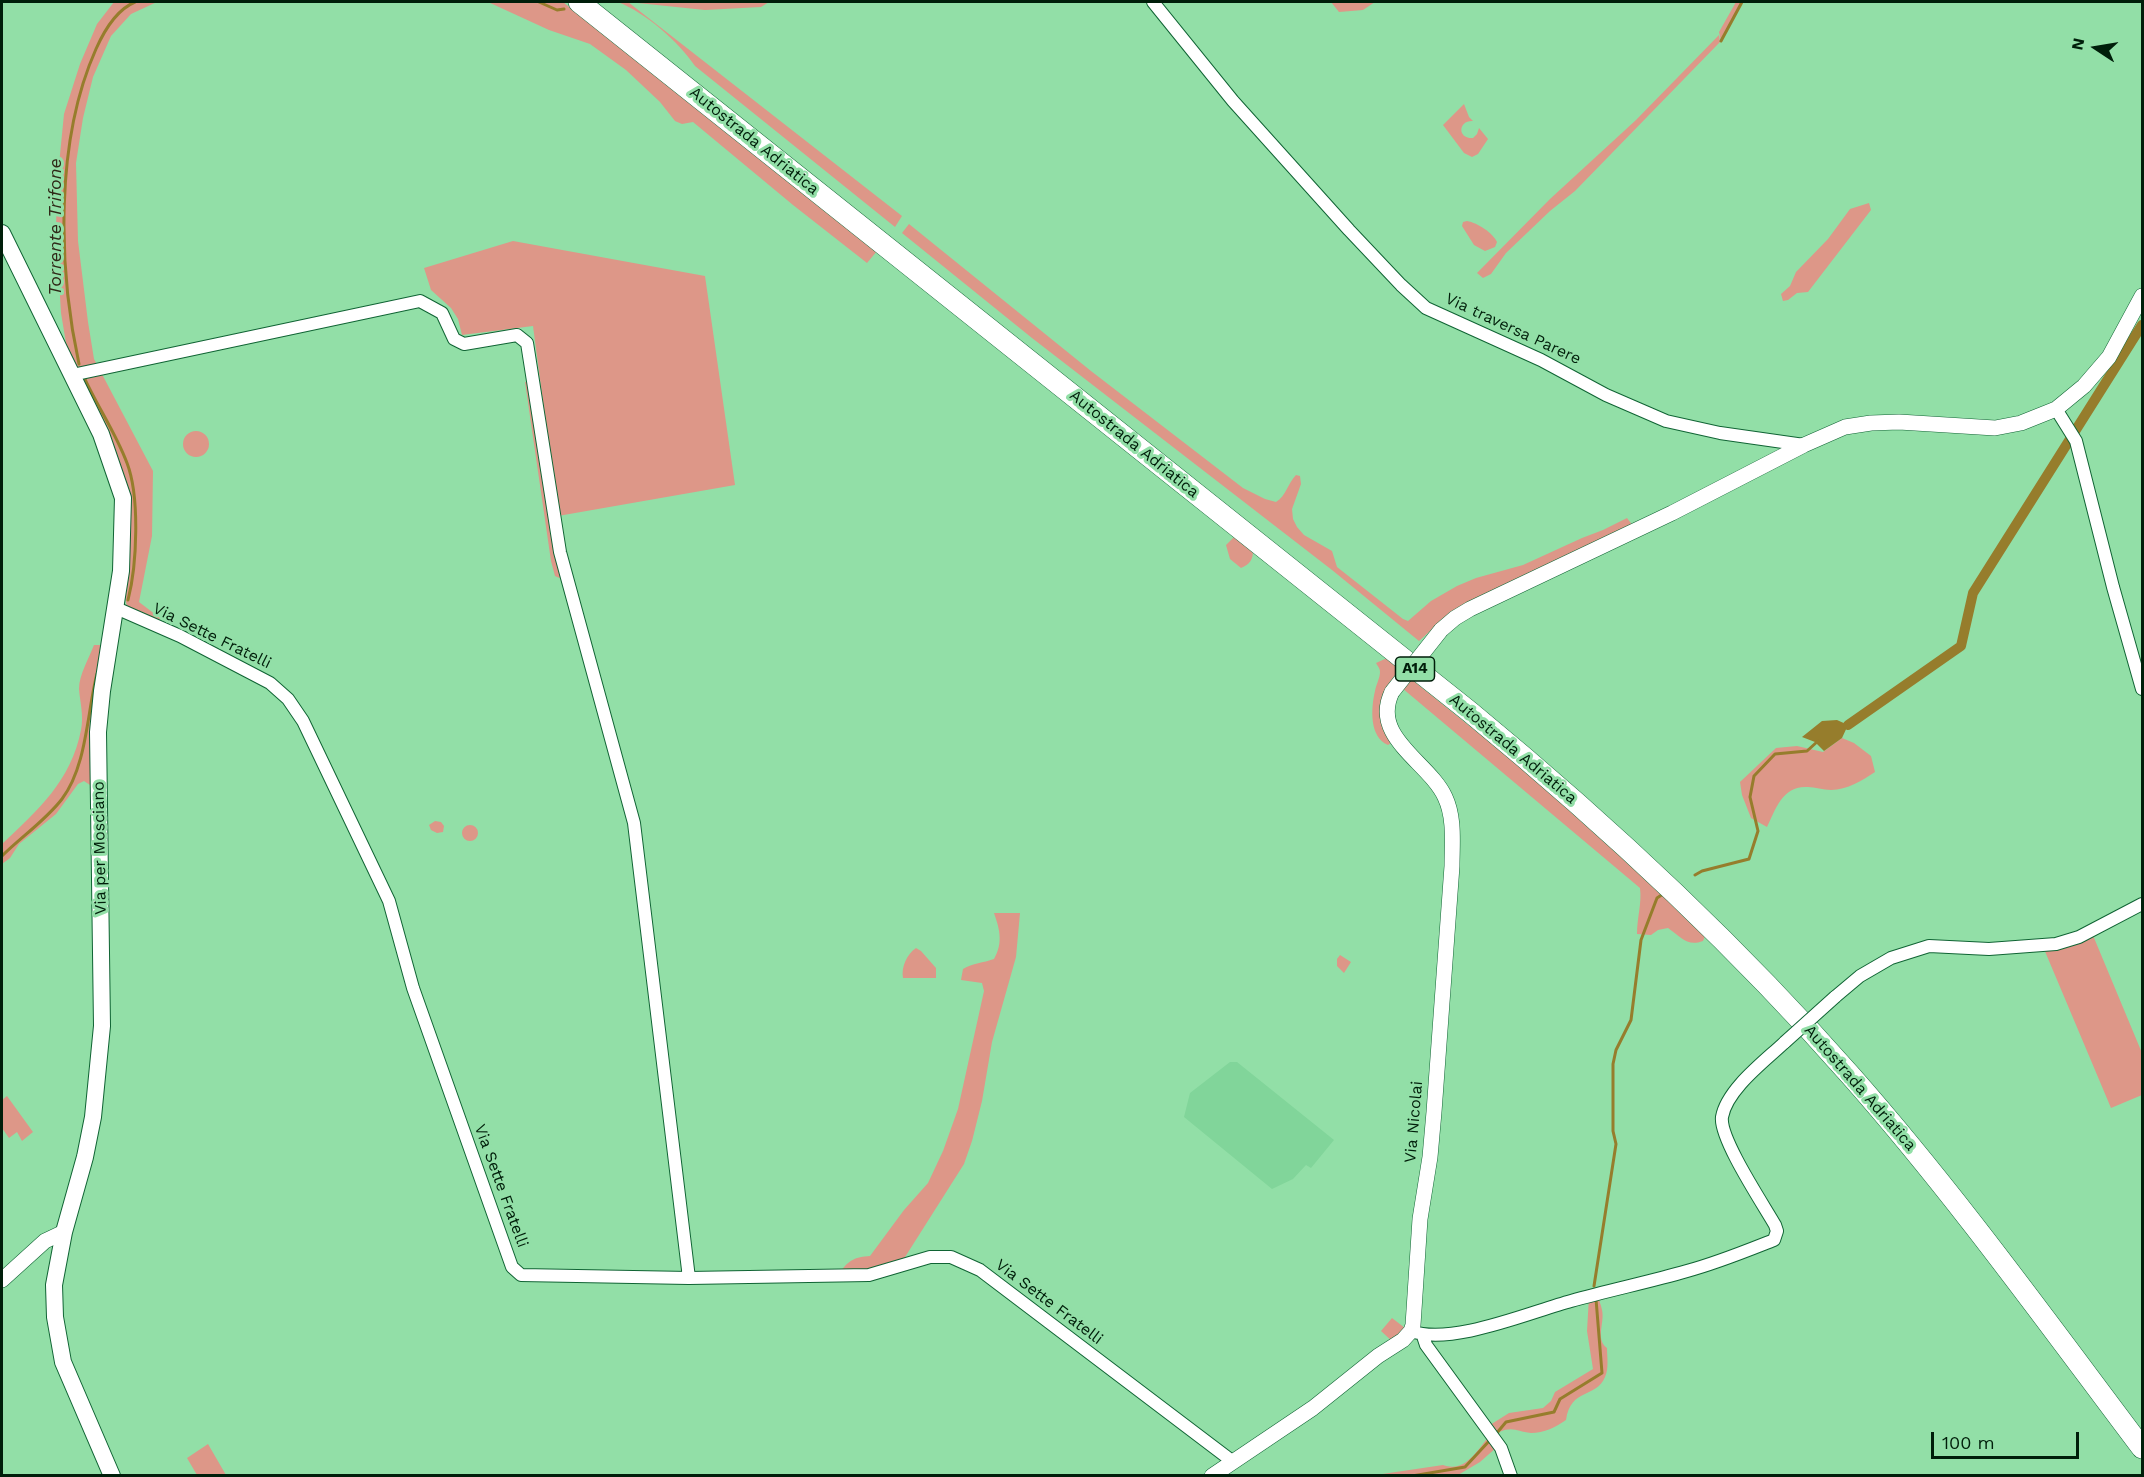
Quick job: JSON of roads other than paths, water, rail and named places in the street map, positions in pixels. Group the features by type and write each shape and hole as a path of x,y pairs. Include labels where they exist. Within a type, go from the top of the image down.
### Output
{"highway":[{"name":"Autostrada Adriatica","path":"579,2 1461,705 1606,828 1733,949 1851,1076 1910,1145 1977,1230 2142,1448"},
{"name":"Autostrada Adriatica","path":"600,2 1481,704 1612,815 1670,868 1786,985 1904,1116 1974,1204 2142,1426"}],"main road":[{"name":"Via per Mosciano","path":"2,236 101,434 123,498 122,571 102,691 98,732 102,1026 96,1093 85,1156 64,1232 54,1285 55,1317 63,1362 112,1476"}],"street":[{"name":"Via traversa Parere","path":"1153,2 1233,101 1349,230 1426,308 1541,360 1642,412 1666,421 1720,433 1803,445"},
{"path":"1803,445 1845,427 1871,423 1995,428 2021,423 2056,409 2084,386 2109,357 2142,296"},
{"path":"72,375 420,301 442,313 454,339 464,344 517,335 527,343 560,552 634,823 689,1278"},
{"path":"2056,409 2076,441 2142,689"},
{"name":"Via Nicolai","path":"1417,1333 1420,1219 1433,1123 1452,866 1452,830 1448,806 1442,790 1390,730 1386,711 1392,692 1441,630 1455,618 1672,513 1803,445"},
{"name":"Via Sette Fratelli","path":"116,608 180,636 270,683 288,699 303,721 389,901 413,988 512,1267 521,1275 689,1278 869,1275 930,1257 951,1257 981,1270 1232,1461"},
{"path":"1212,1476 1313,1408 1378,1356 1417,1333 1462,1332 1494,1325 1570,1301 1689,1270 1774,1240 1777,1232 1775,1225 1729,1145 1722,1124 1724,1112 1735,1091 1785,1042 1860,976 1891,958 1929,946 1989,949 2056,944 2079,937 2142,904"},
{"path":"2,1280 45,1241 64,1232"},
{"path":"1417,1333 1501,1448 1511,1476"}],"waterway":[{"name":"Torrente Trifone","path":"79,364 67,287 64,246 64,205 73,123 83,85 99,42 116,16 135,2"},
{"name":"Torrente Trifone","path":"539,2 557,10 564,9"},
{"path":"1721,41 1742,2"},
{"path":"1848,725 1961,646 1973,593 2142,325"},
{"name":"Torrente Trifone","path":"84,377 117,441 131,477 136,531 128,600"},
{"path":"2,856 49,814 70,786 81,755 97,674"},
{"path":"1695,875 1702,871 1749,859 1758,831 1750,797 1754,776 1775,754 1807,751 1818,741"},
{"path":"1594,1286 1616,1144 1613,1131 1613,1064 1616,1050 1631,1020 1641,940 1657,898 1663,894"},
{"path":"1496,1434 1506,1422 1554,1412 1560,1399 1602,1373 1596,1299"},
{"path":"1412,1476 1465,1467 1491,1439"}]}
